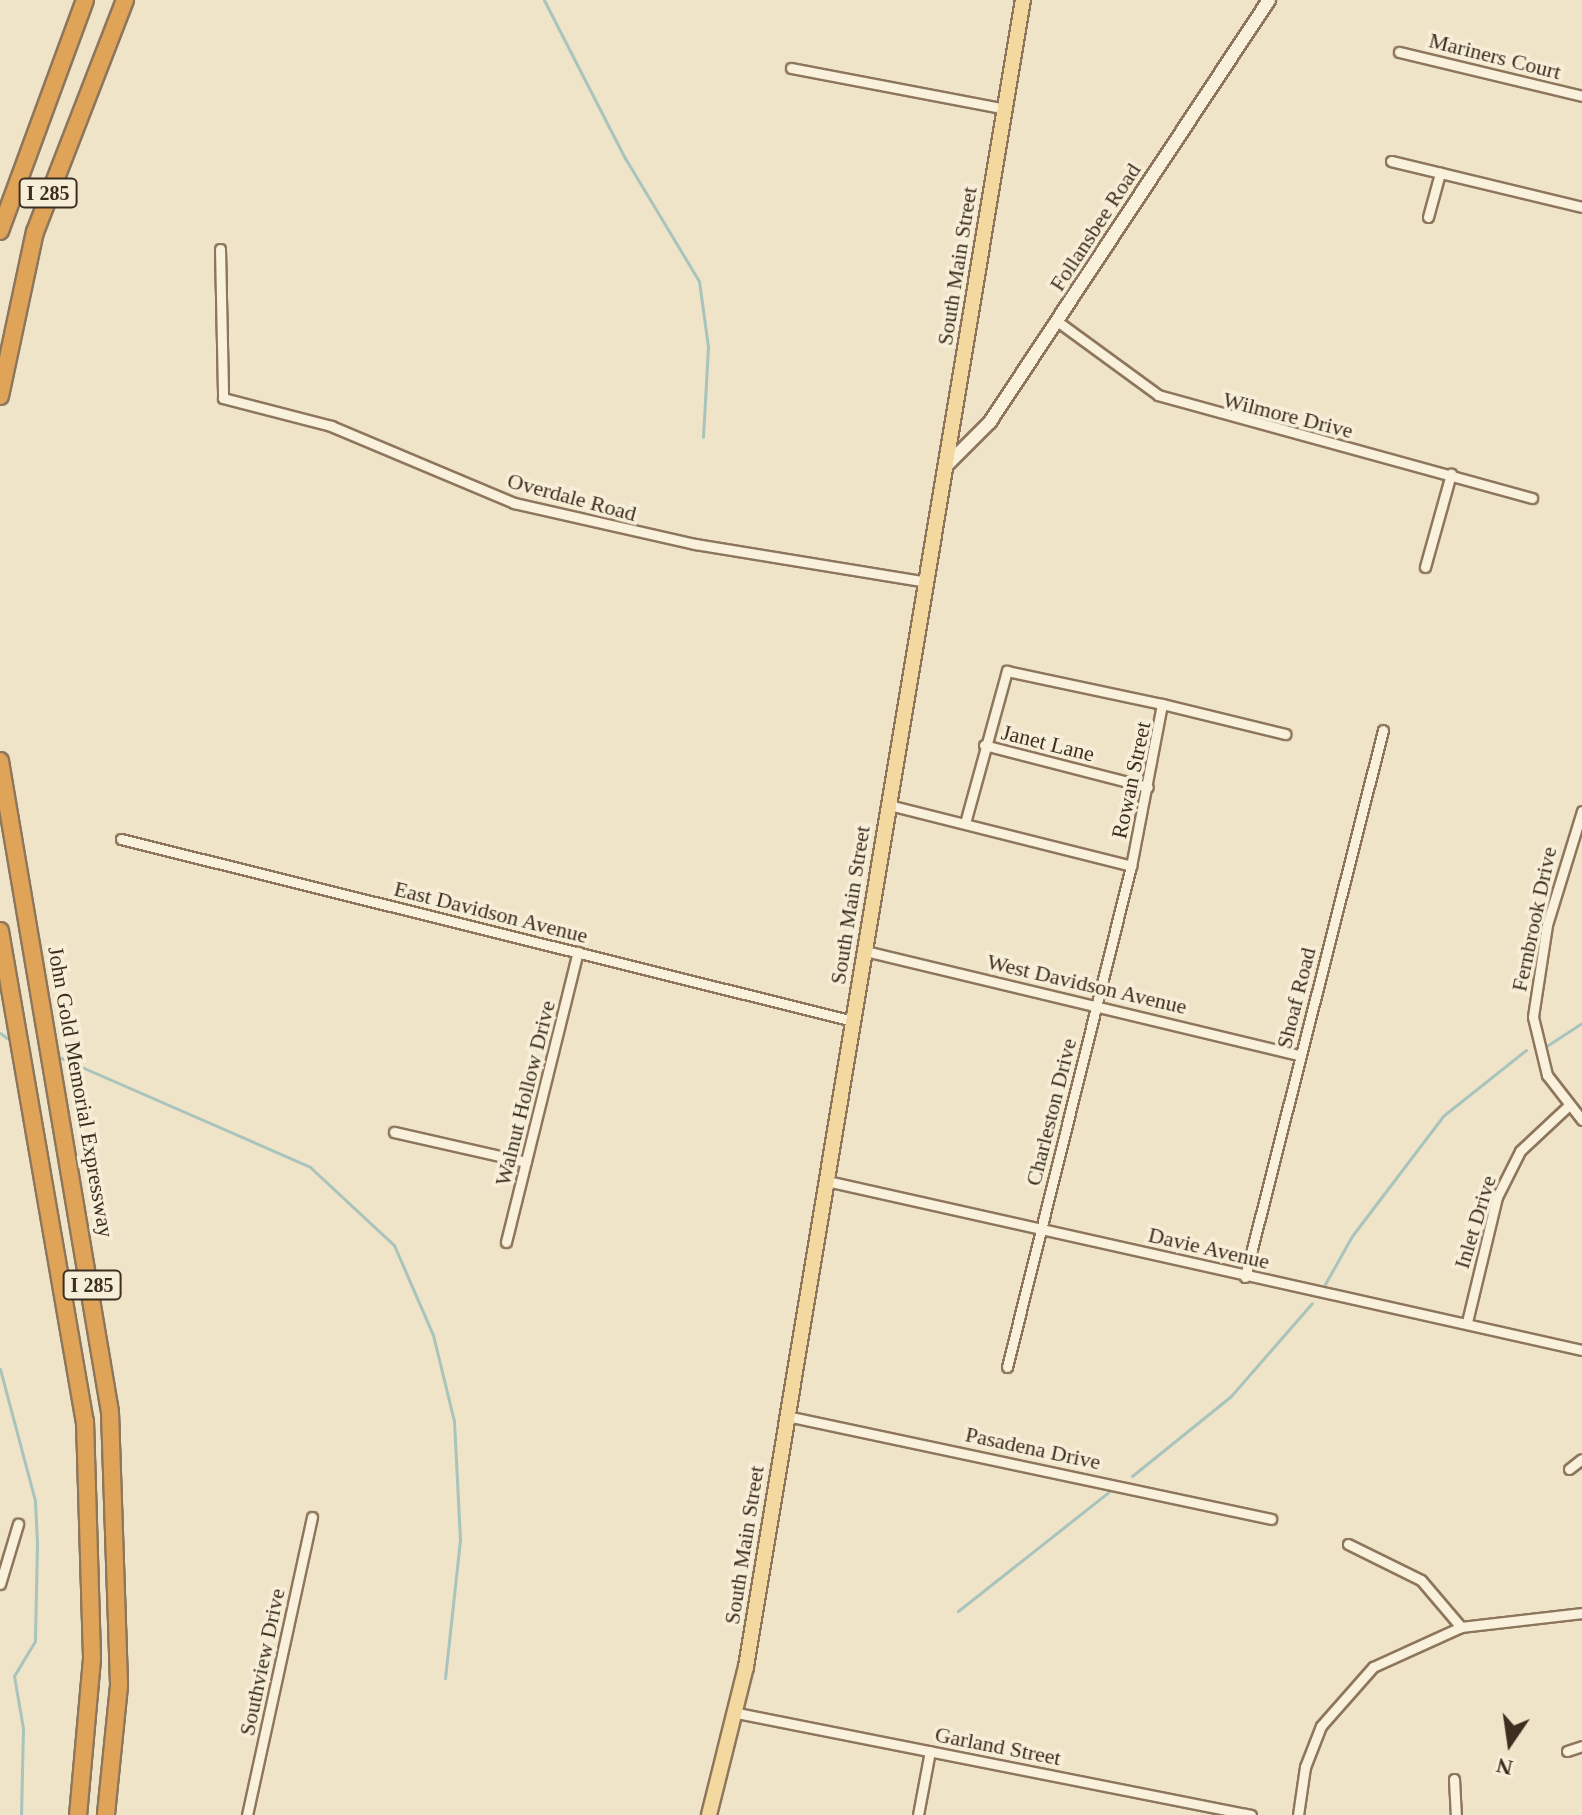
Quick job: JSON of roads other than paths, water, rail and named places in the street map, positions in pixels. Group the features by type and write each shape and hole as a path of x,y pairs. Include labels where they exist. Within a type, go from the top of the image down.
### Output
{"highway":[{"name":"I 285","path":"0,231 85,0"},
{"name":"I 285","path":"0,396 35,232 125,0"},
{"name":"John Gold Memorial Expressway","path":"0,761 110,1412 119,1686 106,1815"},
{"name":"I 285","path":"0,931 85,1421 92,1659 78,1815"}],"main road":[{"name":"South Main Street","path":"709,1815 737,1713 1023,0"}],"street":[{"name":"Follansbee Road","path":"945,467 977,441 1269,0"},
{"name":"Mariners Court","path":"1399,52 1582,96"},
{"path":"791,68 1005,109"},
{"path":"1391,161 1582,207"},
{"path":"1428,217 1440,173"},
{"name":"Overdale Road","path":"220,249 223,398 331,426 529,507 695,544 926,582"},
{"name":"Wilmore Drive","path":"1057,321 1158,395 1532,498"},
{"path":"1425,567 1451,474"},
{"name":"Rowan Street","path":"889,805 1131,866 1162,704 1015,669 1001,678 965,823"},
{"path":"1162,704 1285,734"},
{"name":"Shoaf Road","path":"1245,1277 1383,730"},
{"name":"Janet Lane","path":"984,745 1148,787"},
{"name":"Fernbrook Drive","path":"1582,811 1547,925 1533,1017 1540,1059 1567,1107 1582,1120"},
{"name":"East Davidson Avenue","path":"121,839 853,1021"},
{"name":"Charleston Drive","path":"1007,1367 1131,866"},
{"name":"West Davidson Avenue","path":"865,951 1299,1055"},
{"name":"Walnut Hollow Drive","path":"506,1242 578,952"},
{"name":"Inlet Drive","path":"1467,1322 1497,1197 1520,1151 1567,1107"},
{"path":"394,1132 526,1162"},
{"name":"Davie Avenue","path":"827,1181 1041,1226 1245,1277 1467,1322 1582,1350"},
{"name":"Pasadena Drive","path":"787,1416 1271,1519"},
{"path":"1569,1469 1582,1459"},
{"name":"Southview Drive","path":"247,1815 312,1517"},
{"path":"0,1584 18,1524"},
{"path":"1348,1544 1421,1580 1461,1627"},
{"path":"1298,1815 1312,1746 1347,1690 1392,1655 1461,1627 1582,1613"},
{"name":"Garland Street","path":"737,1713 1251,1815"},
{"path":"1567,1751 1582,1746"},
{"path":"918,1815 930,1751"},
{"path":"1454,1779 1456,1815"}],"waterway":[{"path":"544,0 625,158 699,281 708,347 703,437"},
{"path":"1545,1047 1582,1023"},
{"path":"0,1033 7,1038"},
{"path":"1325,1284 1352,1236 1443,1116 1526,1050"},
{"path":"61,1058 310,1167 394,1245 433,1335 454,1421 460,1540 445,1678"},
{"path":"1132,1476 1231,1396 1312,1303"},
{"path":"0,1369 35,1501 37,1543 35,1641 14,1676 23,1728 21,1815"},
{"path":"958,1611 1111,1490"}]}
